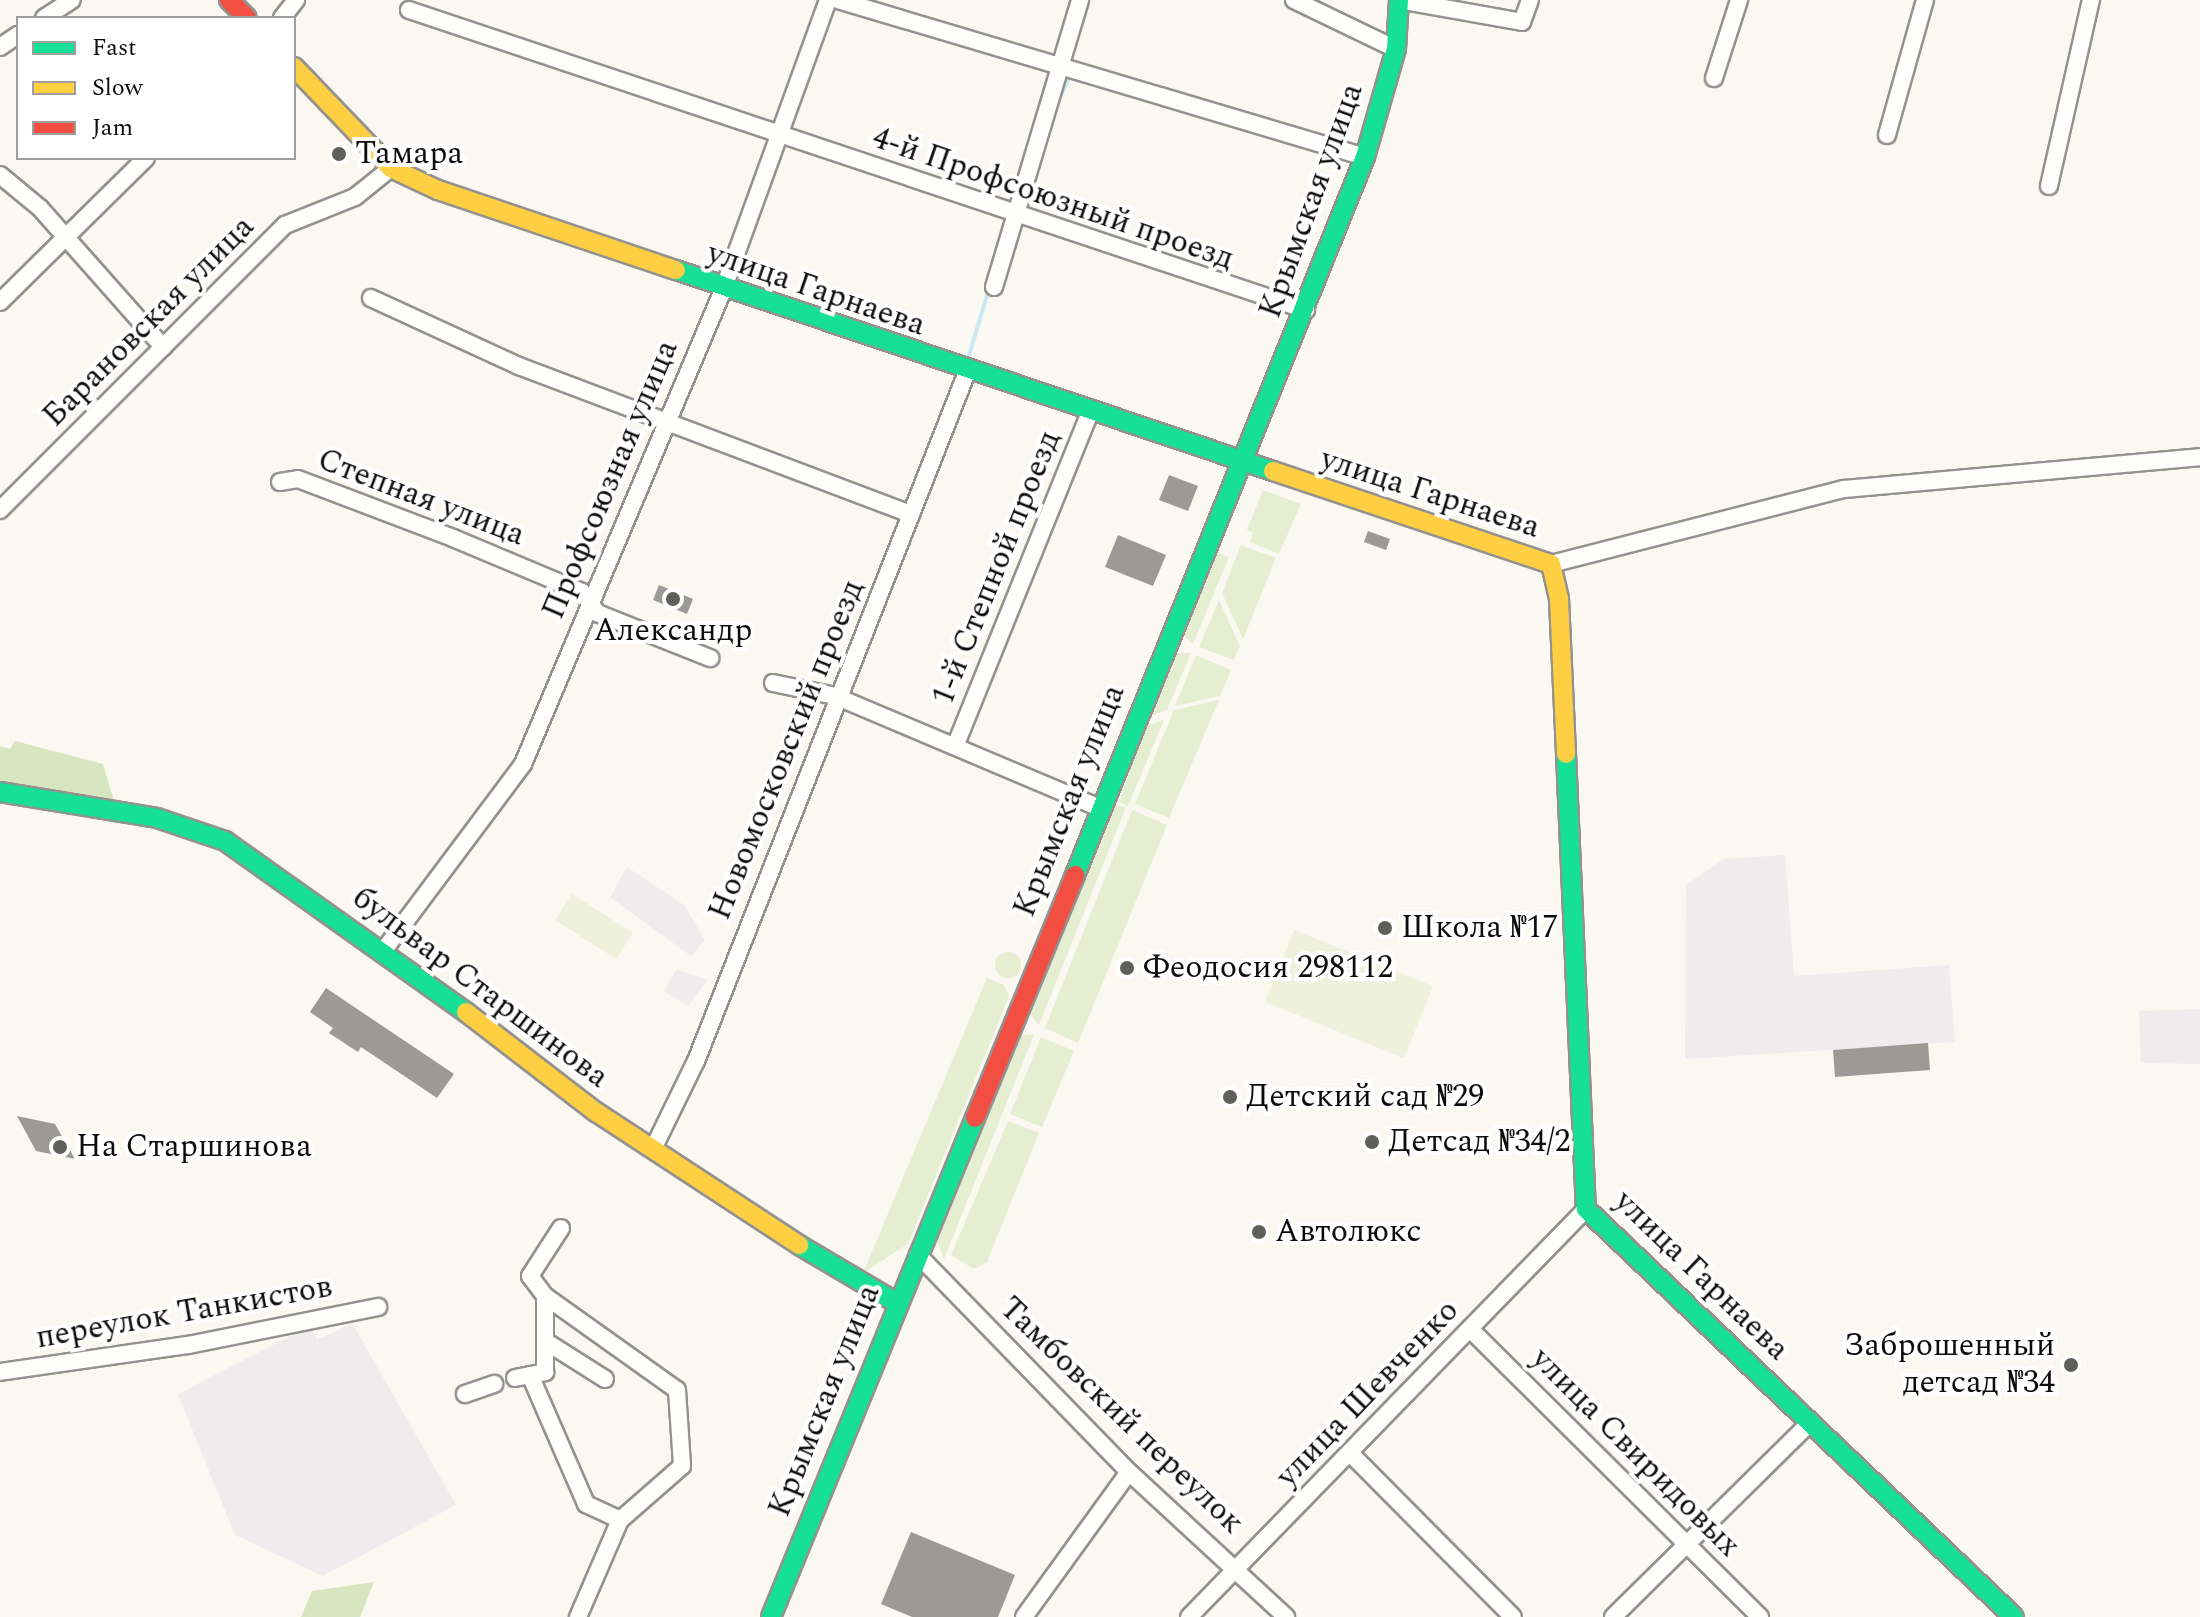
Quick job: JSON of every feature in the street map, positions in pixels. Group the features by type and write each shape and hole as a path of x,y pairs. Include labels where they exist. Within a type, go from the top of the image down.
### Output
{"street":[{"path":"47,16 72,0"},
{"path":"229,0 245,16"},
{"path":"284,16 296,0"},
{"name":"Профсоюзная улица","path":"384,950 523,764 587,603 723,290 782,136 828,0"},
{"path":"838,0 1062,70 1365,157"},
{"path":"994,287 1062,70 1080,0"},
{"path":"1294,0 1396,49"},
{"path":"1399,0 1522,22 1530,0"},
{"name":"Крымская улица","path":"771,1617 1306,310 1365,157 1396,49 1399,0"},
{"path":"1714,78 1739,0"},
{"path":"1887,135 1925,0"},
{"path":"2049,186 2091,0"},
{"name":"4-й Профсоюзный проезд","path":"409,10 1017,219 1306,310"},
{"name":"улица Гарнаева","path":"296,69 391,168 723,290 1551,564 1560,613 1586,1209 2014,1617"},
{"path":"0,302 144,160"},
{"name":"Барановская улица","path":"0,510 285,225 355,197 391,168"},
{"path":"0,175 18,185 163,347"},
{"path":"371,298 519,366 670,418 911,514"},
{"name":"Новомосковский проезд","path":"654,1147 696,1061 835,696 967,372"},
{"name":"1-й Степной проезд","path":"956,744 1090,413"},
{"path":"1551,564 1844,489 2200,457"},
{"name":"Степная улица","path":"280,482 298,479 453,538 582,592 597,613 710,658"},
{"path":"773,683 835,696 956,744 1100,808"},
{"name":"бульвар Старшинова","path":"0,792 157,818 225,841 384,950 596,1112 654,1147 857,1283 897,1303"},
{"name":"улица Шевченко","path":"1189,1617 1586,1209"},
{"path":"561,1228 530,1276 545,1296 677,1390 682,1466 620,1520 578,1617"},
{"name":"Тамбовский переулок","path":"918,1255 1129,1472 1238,1569 1286,1617"},
{"path":"545,1296 545,1372 522,1377 586,1504 620,1520"},
{"name":"переулок Танкистов","path":"0,1372 188,1345 378,1307"},
{"name":"улица Свиридовых","path":"1470,1329 1760,1617"},
{"path":"545,1341 605,1379"},
{"path":"465,1394 494,1384"},
{"path":"1613,1617 1811,1422"},
{"path":"1350,1453 1513,1617"},
{"path":"1024,1617 1129,1472"}],"shaded area":[{"path":"1785,855 1794,976 1949,965 1955,1042 1685,1059 1686,885 1724,859"},
{"path":"627,867 684,905 705,940 691,956 610,897"},
{"path":"677,969 707,980 688,1006 664,991"},
{"path":"2200,1009 2200,1064 2141,1063 2139,1011"},
{"path":"352,1323 456,1505 323,1576 235,1535 178,1394 310,1326 317,1340"}],"green space":[{"path":"1263,490 1301,504 1279,554 1250,542 1253,533 1247,530"},
{"path":"1241,545 1276,558 1243,639 1222,593"},
{"path":"1215,551 1229,557 1193,644 1184,636"},
{"path":"1219,600 1240,646 1234,660 1199,647"},
{"path":"1176,653 1191,653 1167,710 1148,717"},
{"path":"1196,655 1231,670 1220,696 1175,706"},
{"path":"1219,700 1169,818 1135,804 1174,710"},
{"path":"1164,720 1128,806 1119,802 1145,726"},
{"path":"15,741 103,764 115,804 0,781 0,746 10,749"},
{"path":"1114,805 1126,807 1039,1025 1028,1012"},
{"path":"1132,810 1167,825 1078,1043 1045,1028"},
{"path":"572,894 633,933 616,959 555,920"},
{"path":"1294,930 1433,986 1404,1058 1265,1002"},
{"path":"1008,952 1018,955 1021,965 1018,975 1008,978 998,975 995,965 998,955"},
{"path":"987,978 1004,985 1009,996 908,1244 863,1273"},
{"path":"1021,1034 1034,1035 944,1259 937,1240"},
{"path":"1041,1037 1074,1051 1042,1127 1010,1114"},
{"path":"1008,1121 1039,1133 987,1262 974,1269 951,1255"},
{"path":"374,1582 360,1617 301,1617 312,1591"}],"building":[{"path":"1169,475 1198,486 1188,511 1159,500"},
{"path":"1368,531 1390,539 1386,550 1364,542"},
{"path":"1118,535 1166,555 1153,586 1105,567"},
{"name":"Александр","path":"659,585 693,599 687,614 653,600"},
{"path":"326,988 454,1074 437,1098 361,1047 358,1052 329,1033 333,1028 310,1012"},
{"path":"1928,1043 1930,1070 1835,1077 1833,1050"},
{"path":"17,1116 55,1124 75,1159 36,1151"},
{"path":"911,1532 1015,1575 998,1617 912,1617 881,1604"}],"waterway":[{"path":"1056,105 1068,81"},
{"path":"969,355 989,289"}],"traffic: fast":[{"path":"1075,875 1365,157 1396,49 1399,0"},
{"path":"676,270 1273,471"},
{"path":"1566,754 1586,1209 2014,1617"},
{"path":"0,792 157,818 225,841 466,1012"},
{"path":"771,1617 975,1118"},
{"path":"799,1245 897,1303"}],"traffic: slow":[{"path":"296,69 391,168 438,190 676,270"},
{"path":"1273,471 1551,564 1559,599 1566,754"},
{"path":"466,1012 596,1112 799,1245"}],"traffic: jam":[{"path":"229,0 245,16"},
{"path":"975,1118 1075,875"}],"place":[{"name":"Тамара","path":"339,154"},
{"name":"Александр","path":"673,599"},
{"name":"Школа №17","path":"1385,928"},
{"name":"Феодосия 298112","path":"1127,968"},
{"name":"Детский сад №29","path":"1230,1097"},
{"name":"Детсад №34/2","path":"1372,1142"},
{"name":"На Старшинова","path":"60,1147"},
{"name":"Автолюкс","path":"1259,1232"},
{"name":"Заброшенный детсад №34","path":"2071,1365"}]}
